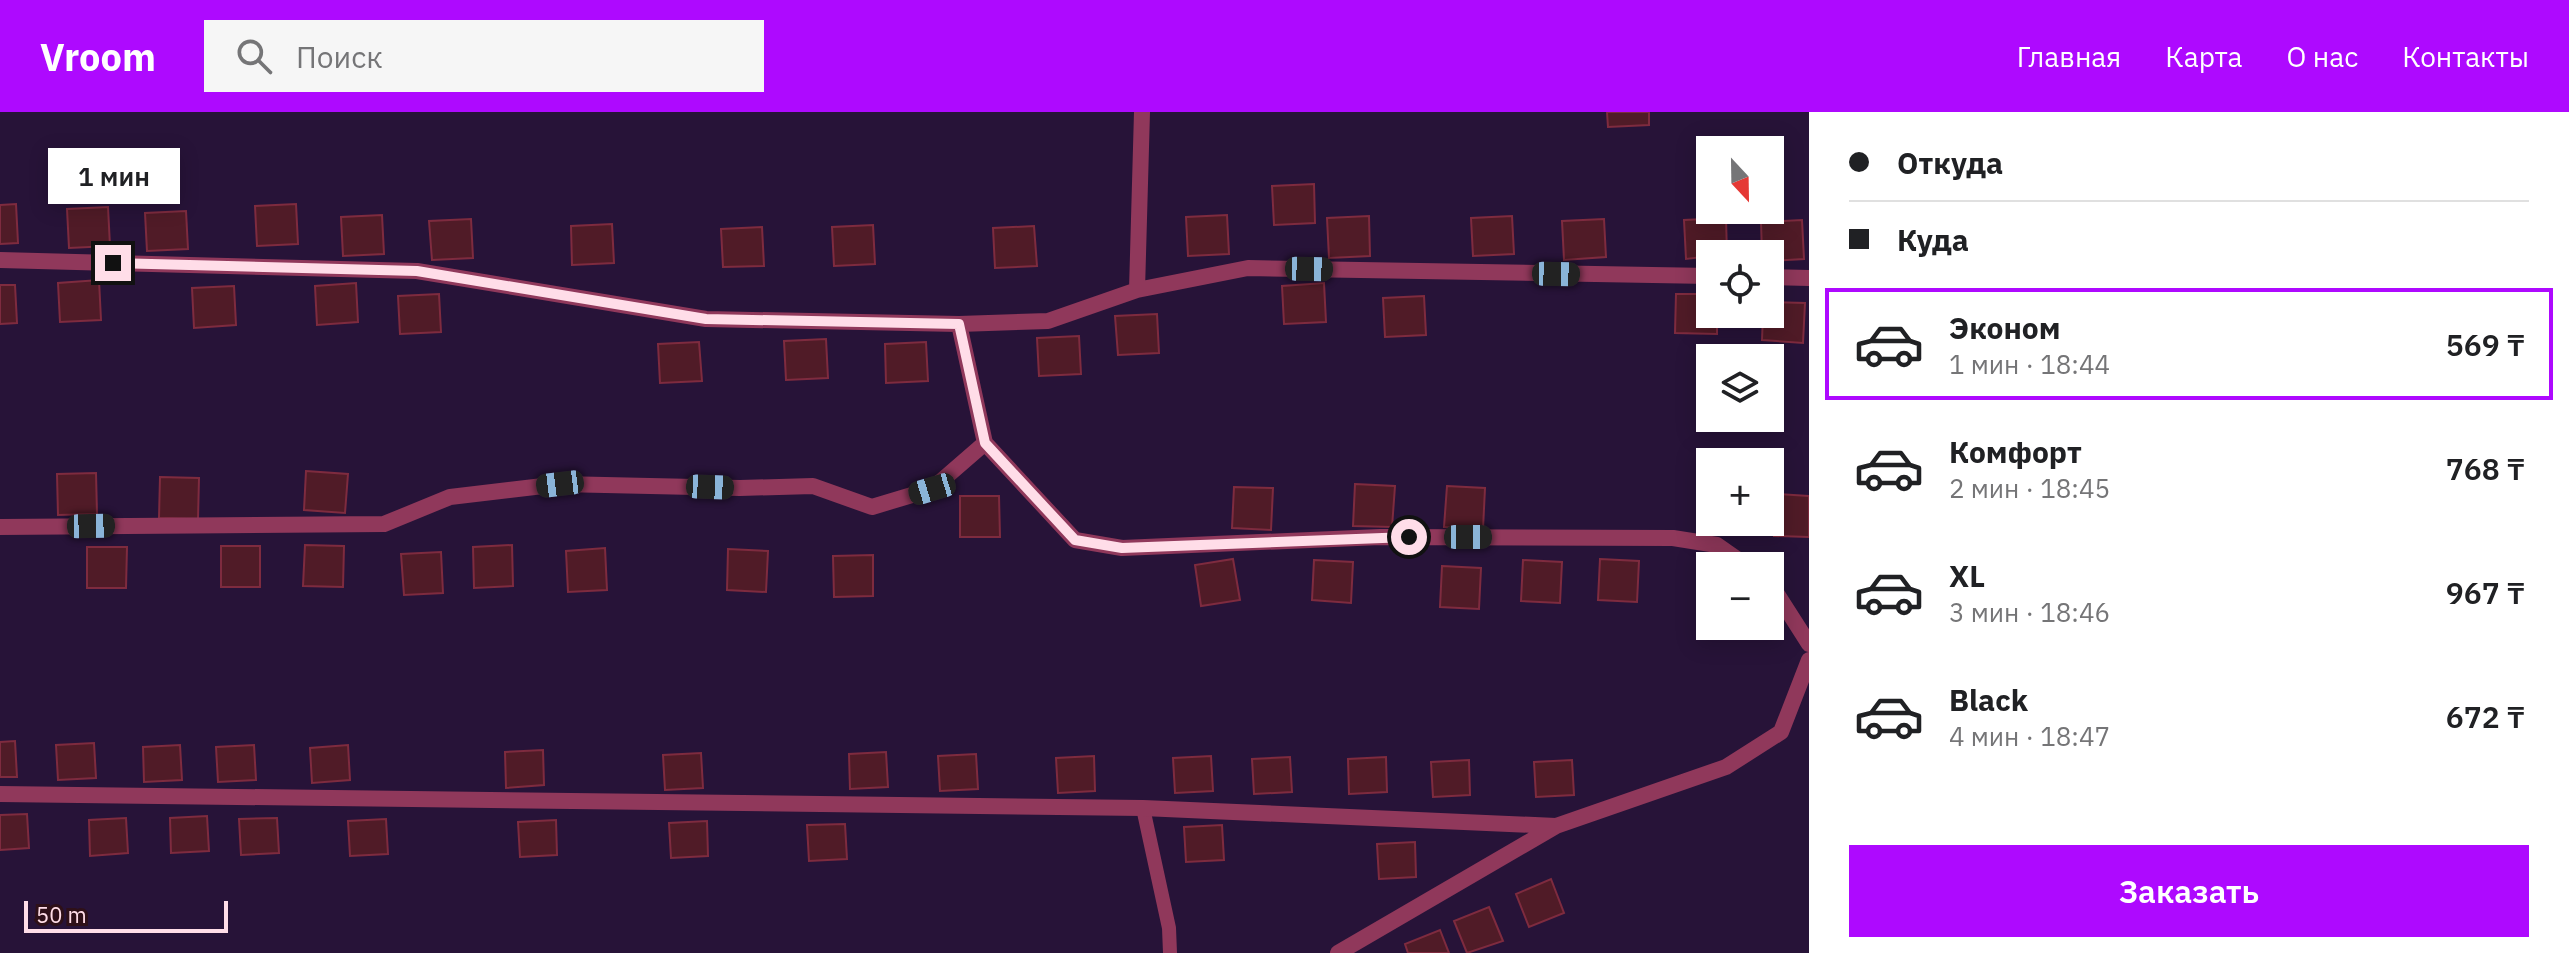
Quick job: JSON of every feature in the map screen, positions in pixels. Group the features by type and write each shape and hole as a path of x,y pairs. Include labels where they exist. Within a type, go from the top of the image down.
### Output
{"street":[{"path":"1137,290 1142,112"},
{"path":"0,260 417,271 706,319 959,324 1048,321 1137,290 1248,268 1696,276"},
{"path":"1784,277 1809,278"},
{"path":"959,324 985,443 1075,540 1122,548 1380,537 1673,538 1717,545 1727,552"},
{"path":"0,527 384,524 450,497 560,484 740,488 813,486 872,507 932,489 985,443"},
{"path":"1784,605 1809,644"},
{"path":"1338,953 1556,826 1726,767 1781,732 1809,660"},
{"path":"0,794 1143,808 1556,826"}],"lane":[{"path":"1143,808 1169,928 1170,953"}],"shaded area":[{"path":"0,112 1809,112 1809,953 0,953"}],"building":[{"path":"1607,112 1649,112 1649,125 1608,127"},
{"path":"1314,184 1315,223 1274,225 1272,186"},
{"path":"16,204 18,243 0,244 0,205"},
{"path":"296,204 298,244 257,246 255,206"},
{"path":"108,207 110,246 69,248 67,209"},
{"path":"186,211 188,249 147,251 145,213"},
{"path":"382,215 384,254 343,256 341,217"},
{"path":"1227,215 1229,254 1188,256 1186,217"},
{"path":"1369,216 1370,256 1329,258 1327,218"},
{"path":"1512,216 1514,254 1473,256 1471,218"},
{"path":"471,219 473,258 432,260 429,221"},
{"path":"1604,219 1606,257 1564,260 1562,221"},
{"path":"1696,219 1696,224 1726,224 1727,240 1696,240 1696,258 1686,259 1684,220"},
{"path":"1802,220 1804,259 1784,260 1784,240 1762,240 1761,224 1784,224 1784,221"},
{"path":"612,224 614,263 572,265 571,226"},
{"path":"873,225 875,264 834,266 832,227"},
{"path":"1034,226 1037,266 995,268 993,228"},
{"path":"762,227 764,266 723,267 721,229"},
{"path":"99,280 101,320 60,322 58,283"},
{"path":"356,283 358,322 317,325 315,286"},
{"path":"1324,283 1326,322 1284,324 1282,286"},
{"path":"0,285 15,285 17,323 0,324"},
{"path":"234,286 236,325 194,328 192,288"},
{"path":"439,294 441,332 400,334 398,296"},
{"path":"1676,294 1696,294 1696,328 1717,328 1717,334 1675,333"},
{"path":"1424,296 1426,335 1385,337 1383,298"},
{"path":"1784,302 1805,303 1803,343 1762,340 1762,328 1784,328"},
{"path":"1157,314 1159,353 1118,355 1115,316"},
{"path":"1079,336 1081,374 1039,376 1037,338"},
{"path":"826,339 828,378 786,380 784,341"},
{"path":"699,342 702,381 660,383 658,344"},
{"path":"926,342 928,381 886,383 885,344"},
{"path":"306,471 348,474 345,513 304,510"},
{"path":"96,473 97,514 58,515 57,474"},
{"path":"160,477 199,478 198,519 159,518"},
{"path":"1355,484 1395,486 1392,527 1353,526"},
{"path":"1447,486 1485,488 1483,529 1444,527"},
{"path":"1234,487 1273,488 1271,530 1232,528"},
{"path":"1784,494 1809,496 1809,537 1774,536 1784,536"},
{"path":"960,496 999,496 1000,537 960,537"},
{"path":"305,545 344,546 343,587 303,586"},
{"path":"512,545 513,586 474,588 473,547"},
{"path":"221,546 260,546 260,587 221,587"},
{"path":"87,547 127,547 126,588 87,588"},
{"path":"605,548 607,590 568,592 566,551"},
{"path":"728,549 768,551 766,592 727,590"},
{"path":"441,552 443,593 404,595 401,554"},
{"path":"873,555 873,596 834,597 833,556"},
{"path":"1233,559 1240,600 1201,606 1195,565"},
{"path":"1600,559 1639,561 1637,602 1598,600"},
{"path":"1314,560 1353,562 1351,603 1312,600"},
{"path":"1523,560 1562,562 1560,603 1521,601"},
{"path":"1442,566 1481,568 1479,609 1440,607"},
{"path":"15,741 17,777 0,777 0,742"},
{"path":"94,743 96,778 58,780 56,745"},
{"path":"180,745 182,780 144,782 143,747"},
{"path":"254,745 256,780 218,782 216,747"},
{"path":"348,745 350,780 312,783 310,748"},
{"path":"543,750 544,785 506,788 505,752"},
{"path":"886,752 888,787 850,789 849,754"},
{"path":"701,753 703,788 665,790 663,755"},
{"path":"976,754 978,789 940,791 938,756"},
{"path":"1094,756 1095,791 1058,793 1056,758"},
{"path":"1211,756 1213,791 1175,793 1173,758"},
{"path":"1290,757 1292,792 1254,794 1252,759"},
{"path":"1386,757 1387,792 1349,794 1348,759"},
{"path":"1469,760 1470,795 1433,797 1431,762"},
{"path":"1572,760 1574,795 1536,797 1534,762"},
{"path":"27,814 29,848 0,850 0,815"},
{"path":"207,816 209,851 171,853 170,818"},
{"path":"126,818 128,853 90,856 89,820"},
{"path":"277,818 279,853 241,855 239,819"},
{"path":"386,819 388,854 350,856 348,821"},
{"path":"556,820 557,855 520,857 518,822"},
{"path":"707,821 708,856 671,858 669,823"},
{"path":"845,824 847,859 809,861 807,825"},
{"path":"1222,825 1224,860 1186,862 1184,827"},
{"path":"1415,842 1416,877 1379,879 1377,844"},
{"path":"1551,879 1564,913 1529,927 1516,894"},
{"path":"1489,907 1503,941 1467,953 1454,921"},
{"path":"1440,930 1449,953 1408,953 1405,944"}],"route":[{"path":"113,263 417,271 706,319 959,324 985,443 1075,540 1122,548 1409,537"}]}
